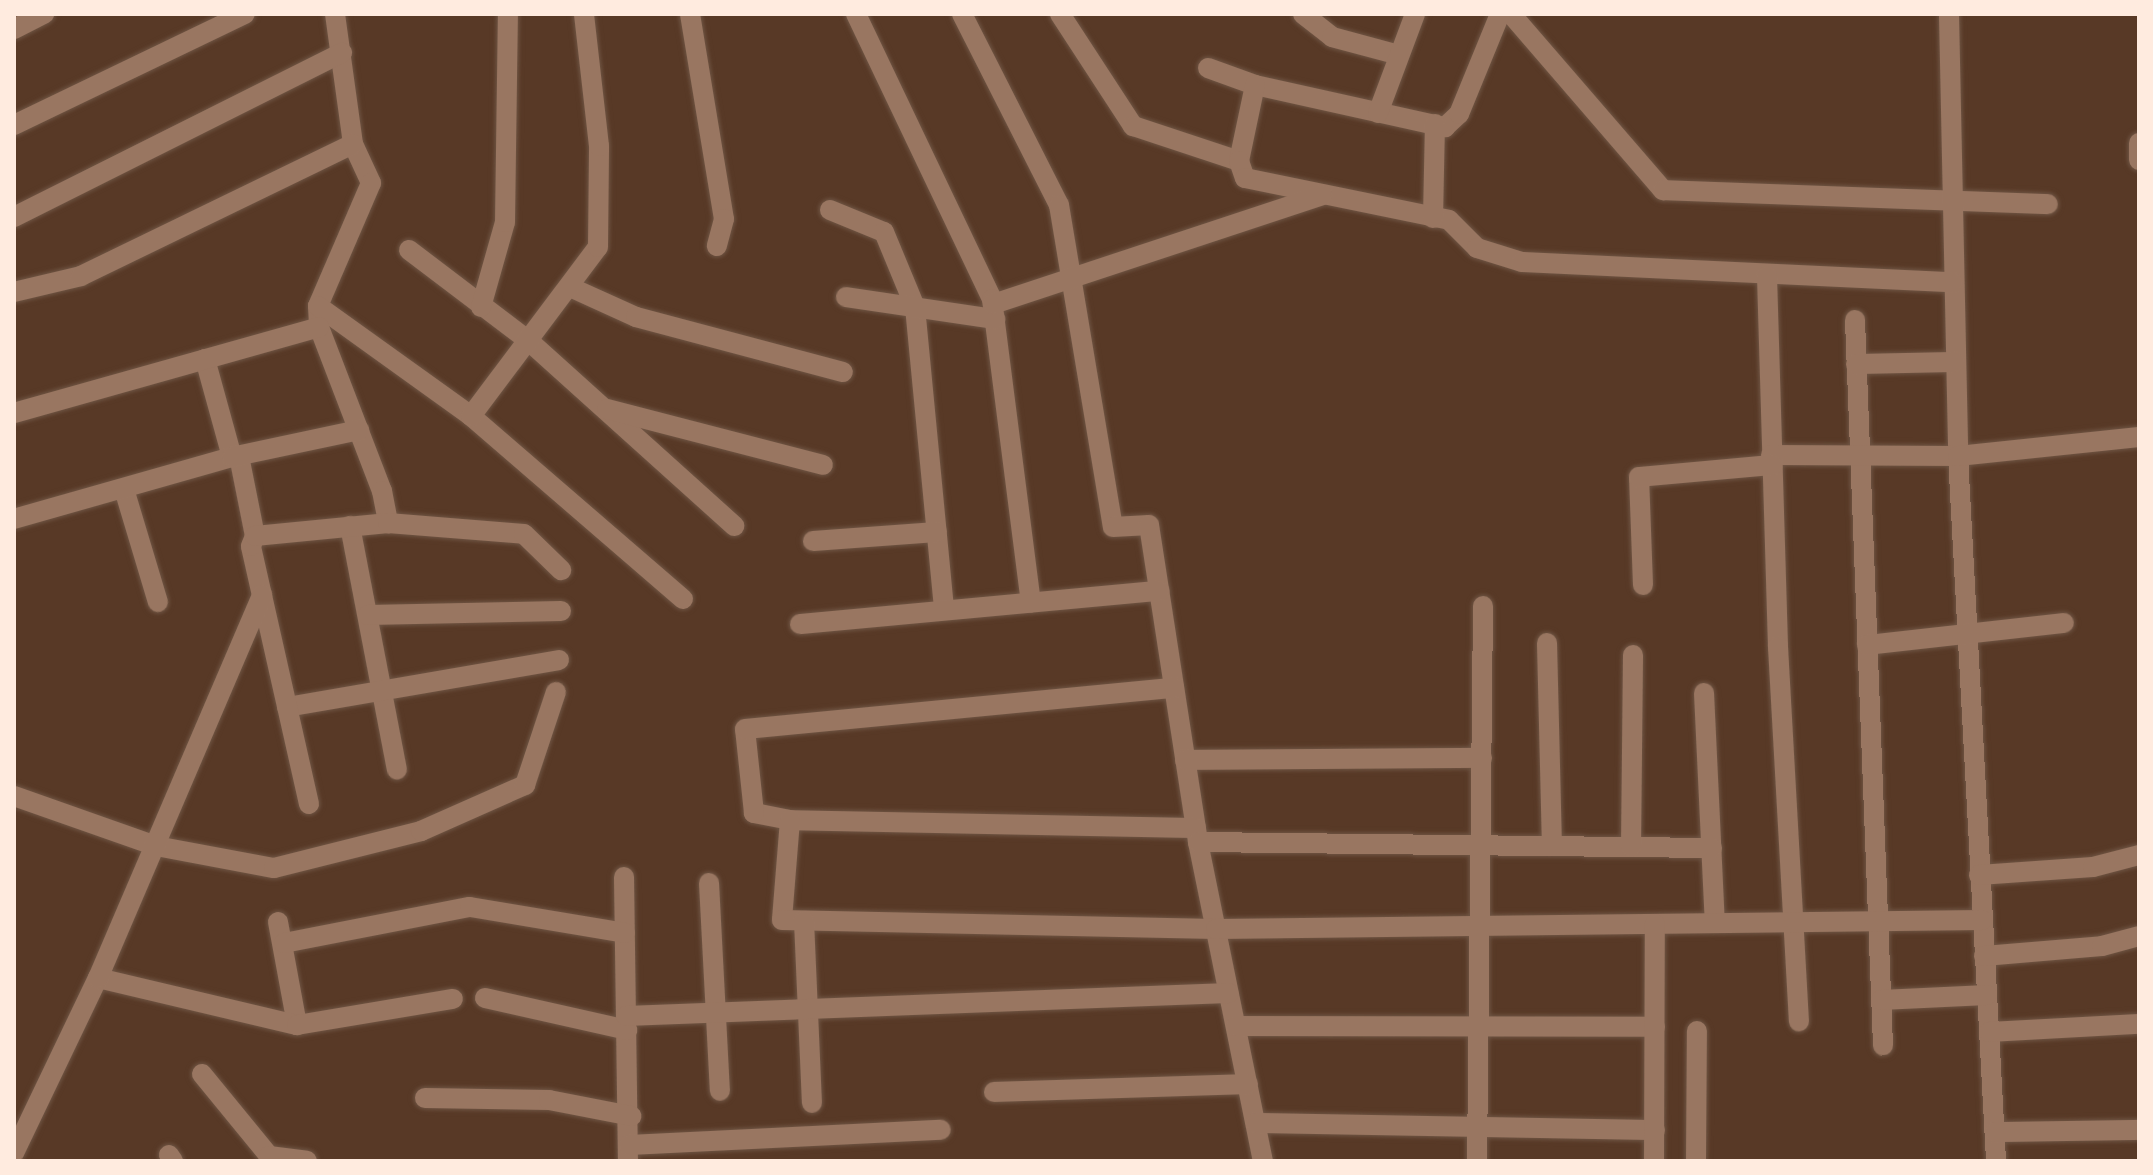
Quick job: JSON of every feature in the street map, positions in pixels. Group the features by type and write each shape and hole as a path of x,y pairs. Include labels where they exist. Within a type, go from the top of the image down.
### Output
{"street":[{"path":"14,29 44,14"},
{"path":"14,125 245,14"},
{"path":"335,14 353,144 371,183 370,195 318,306 319,327 359,430 388,523"},
{"path":"481,307 505,222 508,14"},
{"path":"471,416 592,263 600,228 599,146 584,14"},
{"path":"690,14 724,219 717,246"},
{"path":"856,14 994,312 1031,603"},
{"path":"962,14 1059,205 1113,527 1149,525 1197,835 1263,1161"},
{"path":"1060,14 1133,126 1239,161"},
{"path":"1303,14 1332,37 1399,55"},
{"path":"1378,113 1415,14"},
{"path":"1208,68 1255,85 1445,127 1459,114 1500,14"},
{"path":"1511,14 1663,190 2048,204"},
{"path":"1949,14 1949,201 1965,635 1996,1161"},
{"path":"14,217 342,53"},
{"path":"1255,85 1239,161 1245,178 1433,218 1457,226 1477,248 1535,264 1953,282"},
{"path":"1433,218 1435,124"},
{"path":"2139,143 2139,160"},
{"path":"14,292 81,276 353,144"},
{"path":"846,297 915,307 994,312 1073,278 1322,195"},
{"path":"830,210 884,232 915,307 944,610"},
{"path":"409,250 530,342 734,526"},
{"path":"1767,276 1772,460 1799,1021"},
{"path":"572,288 636,317 843,372"},
{"path":"318,306 471,416 683,599"},
{"path":"1855,320 1883,1045"},
{"path":"14,413 319,327"},
{"path":"205,359 236,456 255,536 251,546 309,804"},
{"path":"1856,364 1955,362"},
{"path":"603,408 823,465"},
{"path":"14,519 236,456 359,430"},
{"path":"1643,585 1639,477 1772,460 1958,456 2139,437"},
{"path":"124,489 158,602"},
{"path":"255,536 388,523 524,534 561,570"},
{"path":"350,526 397,770"},
{"path":"813,541 937,532"},
{"path":"800,624 1159,591"},
{"path":"16,1144 98,978 262,595"},
{"path":"1477,1161 1483,606"},
{"path":"368,615 561,611"},
{"path":"1867,645 2064,623"},
{"path":"1547,643 1552,846"},
{"path":"1631,847 1633,655"},
{"path":"287,707 559,660"},
{"path":"1174,688 745,729 754,813 790,820 1481,846 1712,848"},
{"path":"14,796 156,846 274,868 421,831 525,785 556,692"},
{"path":"1704,693 1715,923"},
{"path":"1185,760 1482,758"},
{"path":"790,820 782,920 1216,929 1982,920"},
{"path":"1979,875 2093,867 2139,855"},
{"path":"624,877 631,1116 628,1153 941,1130"},
{"path":"709,883 720,1091"},
{"path":"284,943 470,907 625,933"},
{"path":"804,921 804,1009 812,1103"},
{"path":"278,922 297,1025"},
{"path":"1654,1161 1655,924"},
{"path":"1984,956 2102,946 2139,936"},
{"path":"98,978 297,1025 453,999"},
{"path":"485,998 627,1023 714,1013 1229,993"},
{"path":"1881,1000 1987,995"},
{"path":"1989,1032 2139,1024"},
{"path":"1236,1026 1655,1027"},
{"path":"1696,1161 1697,1031"},
{"path":"202,1074 269,1156 307,1161"},
{"path":"994,1092 1248,1084"},
{"path":"425,1098 549,1100 631,1116"},
{"path":"1256,1123 1655,1130"},
{"path":"1995,1132 2139,1130"}]}
